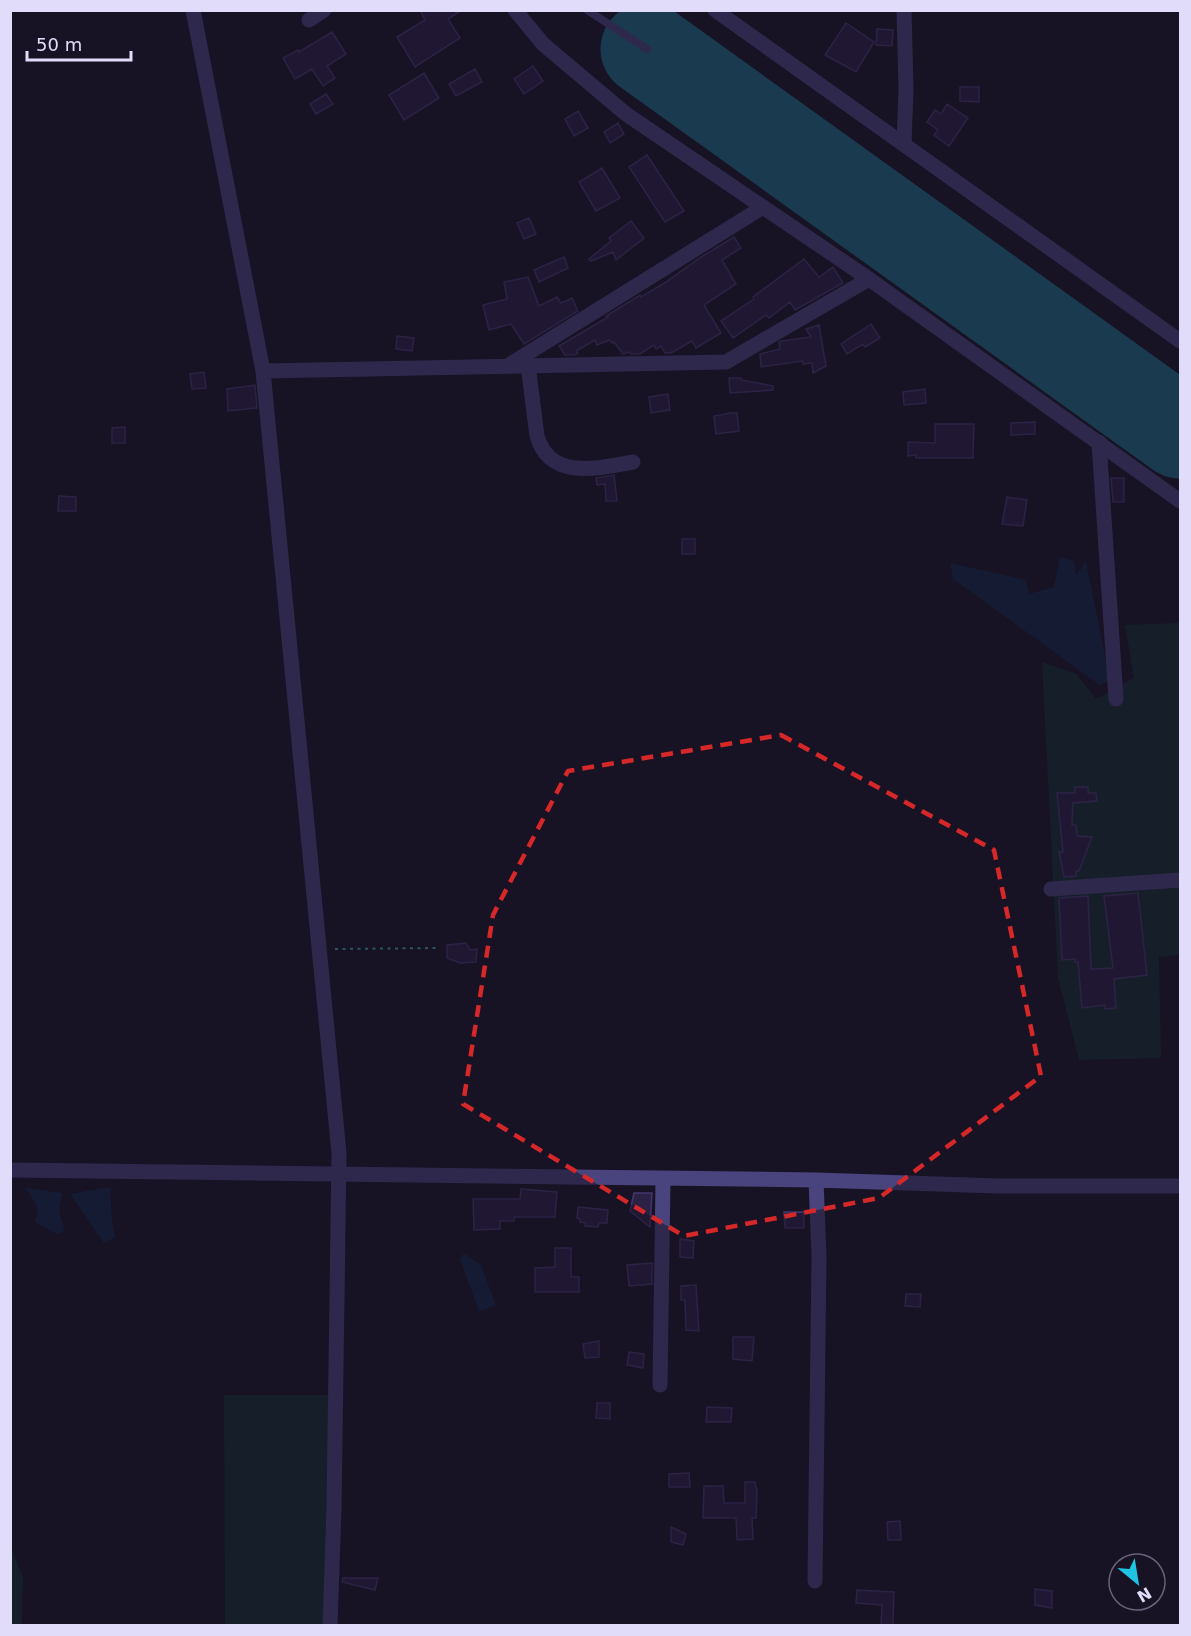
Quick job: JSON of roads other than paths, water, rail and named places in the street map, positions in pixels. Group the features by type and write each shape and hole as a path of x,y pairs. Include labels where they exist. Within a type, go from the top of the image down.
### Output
{"street":[{"path":"194,10 263,371 339,1153 330,1626"},
{"path":"309,20 324,10"},
{"path":"515,10 548,50 626,114 869,279 1180,501"},
{"path":"715,10 1180,341"},
{"path":"904,10 906,89 904,143"},
{"path":"508,365 763,207"},
{"path":"263,371 726,362 869,279"},
{"path":"528,365 537,436 540,447 547,457 562,465 584,470 633,462"},
{"path":"1099,442 1116,699"},
{"path":"1052,890 1180,880"},
{"path":"10,1170 338,1176 816,1180 998,1186 1180,1186"},
{"path":"660,1385 663,1179"},
{"path":"815,1581 819,1257 816,1180"}],"lane":[{"path":"588,10 647,49"}],"water":[{"path":"1060,557 1074,561 1076,575 1086,562 1110,681 1100,685 953,579 950,563 1026,580 1029,594 1054,587"},
{"path":"110,1187 115,1237 104,1243 70,1194"},
{"path":"26,1188 62,1193 59,1212 65,1231 57,1234 35,1222 38,1208"},
{"path":"464,1253 481,1265 496,1306 479,1311 460,1259"}]}
